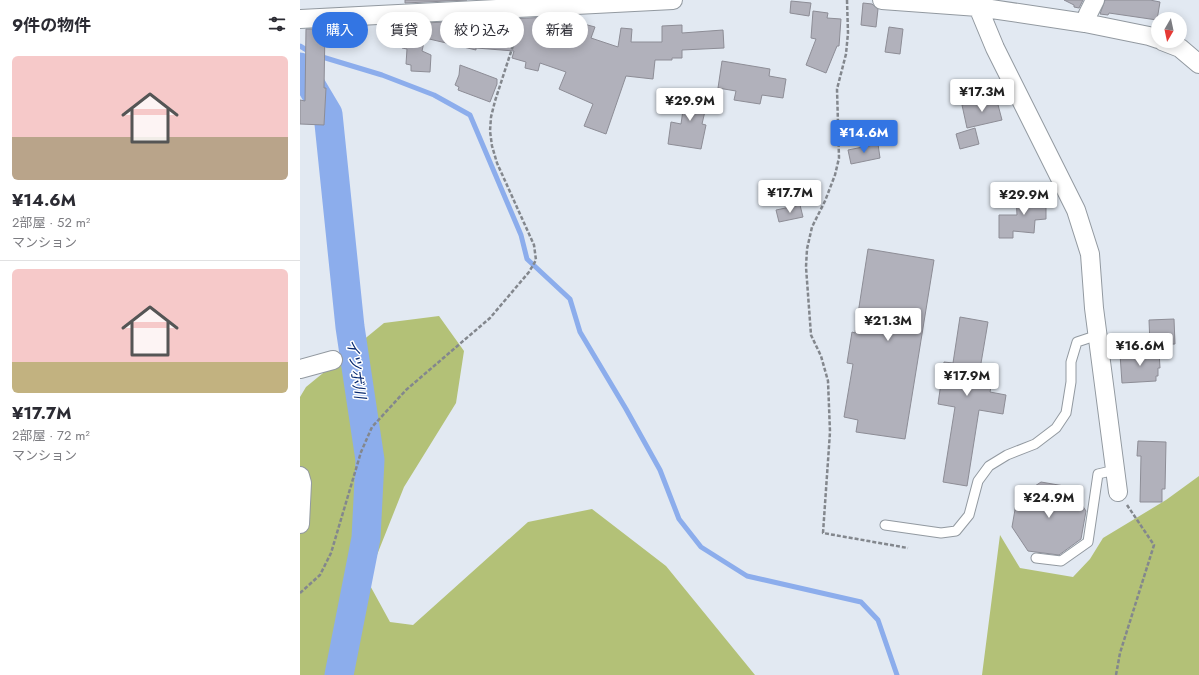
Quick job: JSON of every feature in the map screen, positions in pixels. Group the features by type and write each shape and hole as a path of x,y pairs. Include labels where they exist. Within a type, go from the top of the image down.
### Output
{"street":[{"path":"300,19 531,4 673,0"},
{"path":"882,0 977,3 1151,37"},
{"path":"1085,23 1095,0"},
{"path":"977,3 995,48 1076,210 1090,254 1098,335 1118,492"},
{"path":"1180,48 1199,64"},
{"path":"300,369 333,360"},
{"path":"300,476 302,483 300,524"}],"lane":[{"path":"884,524 941,533 956,531 969,515 978,481 989,466 1007,455 1035,444 1056,428 1066,413 1071,382 1071,362 1077,342 1098,335"},
{"path":"1036,558 1061,561 1088,542 1098,474 1115,470"}],"path":[{"path":"847,0 848,33 846,54 838,88 839,158 835,175 825,201 812,227 807,249 806,268 812,335 828,381 830,432 823,533 908,548"},
{"path":"300,594 320,575 331,553 361,452 372,427 406,390 490,318 529,272 536,260 534,244 497,163 492,146 490,131 491,117 495,101 531,4"},
{"path":"1116,675 1120,653 1154,545 1118,492"}],"green space":[{"path":"439,316 464,351 456,403 404,487 367,580 390,622 413,625 528,522 592,509 666,566 755,675 300,675 300,397 306,387 384,323"},
{"path":"1199,476 1199,675 982,675 1000,535 1020,568 1073,577 1090,559 1103,538 1166,500"}],"building":[{"path":"405,0 467,0 405,3"},
{"path":"1064,0 1083,0 1079,8 1074,7 1074,5"},
{"path":"1105,0 1150,0 1160,2 1158,12 1151,12 1151,19 1109,13 1108,15 1100,14"},
{"path":"791,1 811,3 809,16 790,13"},
{"path":"863,3 872,4 878,9 876,27 861,25"},
{"path":"813,11 828,13 827,18 841,19 839,46 837,46 826,73 806,65 816,39 811,38"},
{"path":"524,18 532,18 532,48 588,48 588,25 595,27 591,38 618,47 621,28 632,29 631,42 662,42 662,26 682,25 682,33 723,30 724,48 682,50 682,58 672,58 672,60 655,60 653,79 626,76 606,134 584,126 593,104 559,89 566,72 540,63 538,71 525,68 526,62 512,58 514,51 476,48 524,48"},
{"path":"440,22 440,42 432,40 432,23"},
{"path":"889,27 903,29 900,54 885,52"},
{"path":"306,29 312,29 312,48 325,48 324,88 326,88 324,125 300,124 300,100 305,101"},
{"path":"402,48 423,48 422,51 431,55 430,72 411,71 411,65 406,64 407,49"},
{"path":"722,61 770,69 769,76 786,79 783,98 762,95 760,104 734,100 736,91 718,88"},
{"path":"460,65 497,79 497,84 490,102 458,90 459,87 455,85 459,75"},
{"path":"686,89 709,94 702,124 706,125 701,149 668,144 671,122 681,124"},
{"path":"993,98 994,102 997,101 1002,120 967,128 962,105"},
{"path":"975,128 979,144 960,149 956,134"},
{"path":"878,144 880,158 851,164 848,150"},
{"path":"1046,194 1046,219 1035,220 1034,233 1013,231 1013,238 999,238 999,215 1017,215 1016,195"},
{"path":"800,205 803,217 779,222 776,210"},
{"path":"868,249 934,260 905,439 856,432 858,420 844,417 853,364 847,363 852,332 855,333"},
{"path":"960,317 988,322 979,375 993,377 990,392 1006,395 1003,414 979,410 967,486 943,482 955,407 938,404 944,362 953,363"},
{"path":"1174,319 1175,344 1150,345 1149,320"},
{"path":"1159,351 1160,368 1158,368 1158,376 1156,376 1156,381 1122,383 1120,354"},
{"path":"1138,441 1166,442 1165,489 1162,489 1162,502 1140,502 1141,456 1137,456"},
{"path":"1041,482 1070,487 1086,511 1081,539 1059,555 1028,551 1012,527 1017,498"}],"waterway":[{"path":"300,46 310,52"},
{"path":"319,56 382,75 434,95 470,115 521,235 527,259 570,299 580,332 660,470 679,519 701,547 747,576 861,602 878,620 897,675"},
{"name":"イツボ川","path":"300,67 328,114 350,327 370,460 366,538 339,675"}]}
